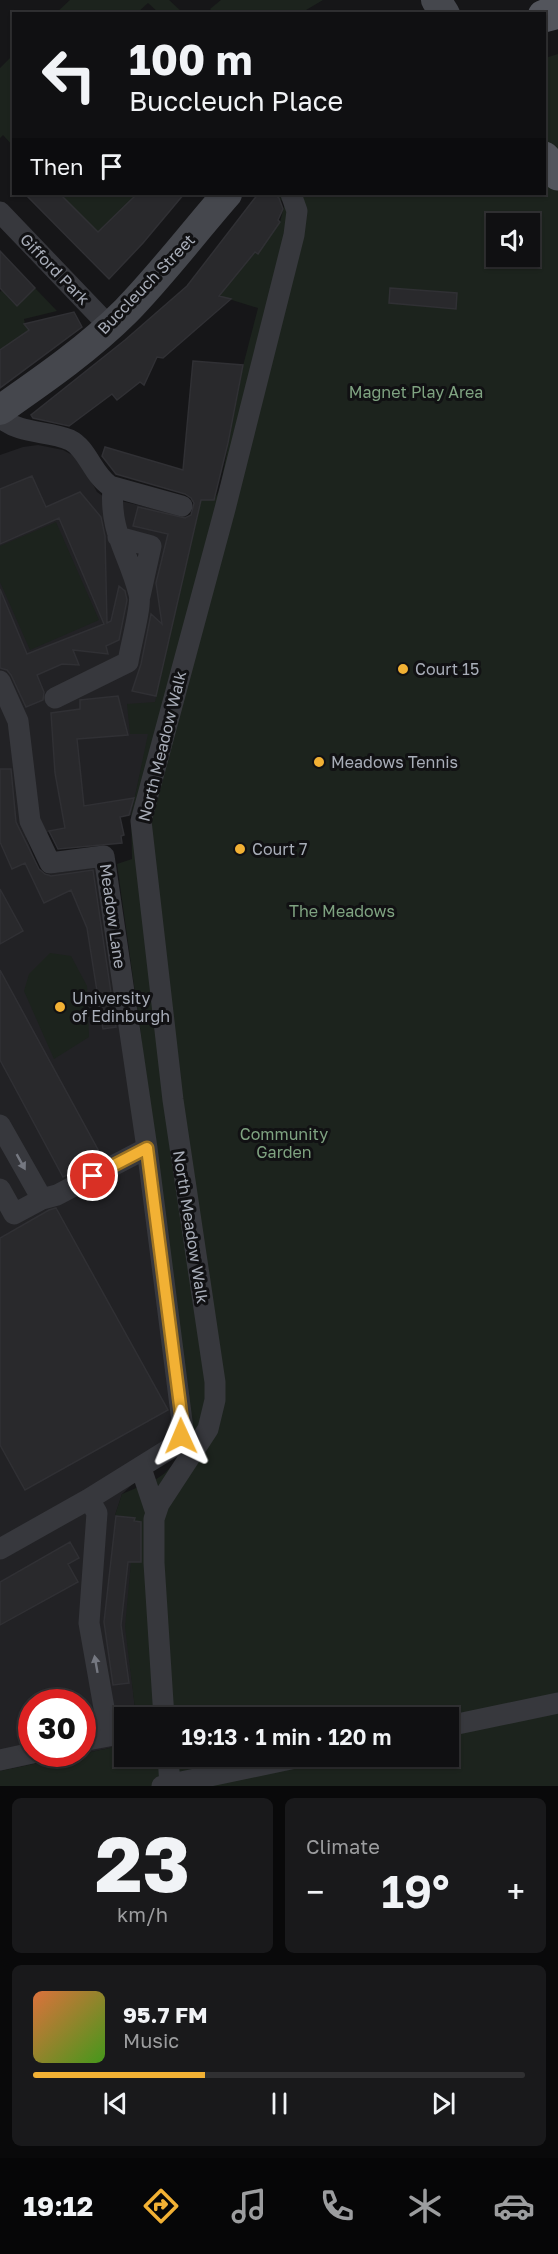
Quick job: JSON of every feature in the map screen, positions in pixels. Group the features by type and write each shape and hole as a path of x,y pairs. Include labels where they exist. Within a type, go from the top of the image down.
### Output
{"main road":[{"path":"546,160 558,174"}],"street":[{"name":"Buccleuch Street","path":"0,410 109,326 169,264 226,195"},
{"name":"North Meadow Walk","path":"156,1510 208,1428 215,1391 173,1100 141,821 225,509 294,235 297,211 291,195"},
{"name":"Gifford Park","path":"0,212 109,326"},
{"path":"0,417 15,427 73,442 102,480 113,487 182,506"},
{"path":"55,698 128,662 140,596 112,517 113,487"},
{"name":"Meadow Lane","path":"0,681 18,721 30,821 50,863 104,856 147,1148"},
{"path":"0,1125 42,1199"},
{"path":"0,1189 14,1214 42,1199 57,1195 147,1148 183,1429 176,1443 141,1468 0,1549"},
{"path":"141,1468 156,1510 154,1563 163,1707"},
{"path":"89,1499 97,1513 89,1623 109,1736 96,1739"},
{"path":"459,1724 558,1703"},
{"path":"0,1760 18,1756"},
{"path":"168,1767 167,1785 253,1767"}],"shaded area":[{"name":"University of Edinburgh","path":"38,445 63,450 82,464 97,492 104,497 197,519 131,815 26,837 41,875 96,867 180,1440 122,1494 115,1515 135,1518 126,1627 135,1707 114,1707 114,1747 96,1751 96,1689 18,1689 19,1767 0,1771 0,455 23,447"}],"green space":[{"path":"70,0 169,0 182,12 158,12 148,3 138,12 57,12"},
{"path":"221,0 323,0 303,12 213,12 210,9"},
{"name":"The Meadows","path":"558,54 558,1786 0,1786 0,1771 19,1767 96,1767 96,1751 114,1747 114,1767 459,1767 459,1707 135,1707 125,1627 135,1518 115,1515 122,1494 155,1480 185,1452 141,1035 117,864 132,859 131,815 148,734 130,734 127,704 155,702 201,500 214,500 220,489 243,366 258,308 219,296 255,252 258,254 280,222 285,203 274,195 546,195 546,58"},
{"path":"12,56 12,145 3,135 0,138 0,68"},
{"path":"61,195 136,195 115,216 104,246 96,230"},
{"path":"35,288 57,311 24,319 25,324 30,323 27,327 29,330 0,350 0,292 2,290 17,305"},
{"path":"56,522 99,620 30,650 0,582 0,546"},
{"path":"50,953 71,956 87,986 89,1037 54,1059 24,991 29,974"}],"building":[{"path":"26,195 61,195 98,232 136,195 183,195 109,279"},
{"path":"257,195 274,195 279,198 283,209 278,220 280,222 258,254 255,252 219,296 231,299 163,358 157,357 144,385 140,382 117,400 112,394 69,426 33,418 31,415 125,340 187,286"},
{"path":"0,251 35,288 17,306 0,288"},
{"path":"390,288 457,293 456,309 389,303"},
{"path":"74,312 82,327 0,388 0,350 29,330 24,324"},
{"path":"193,361 243,365 214,500 201,500 156,696 132,691 141,664 151,614 162,624 156,583 168,534 133,526 138,507 185,518 191,515 194,503 185,494 116,474 102,456 105,447 183,470"},
{"path":"32,476 46,507 80,492 101,517 105,536 107,623 111,621 119,586 125,591 127,600 119,640 106,646 108,654 73,650 79,665 62,664 37,675 44,692 43,700 26,707 11,675 7,670 0,668 0,589 27,654 104,624 59,518 0,544 0,489"},
{"path":"118,696 128,735 77,739 84,806 134,798 129,815 120,817 124,835 121,836 122,843 58,849 49,831 65,828 55,773 51,713 80,709 80,700"},
{"path":"0,769 11,769 16,822 39,869 51,876 93,870 116,1027 103,1029 87,928 71,890 44,903 25,863 12,869 0,842"},
{"path":"0,889 23,931 0,944"},
{"path":"0,970 102,1157 63,1177 0,1060"},
{"path":"56,1208 168,1410 25,1490 0,1445 0,1238"},
{"path":"116,1516 135,1518 134,1521 141,1522 141,1562 128,1562 121,1625 129,1683 113,1685 104,1622"},
{"path":"70,1542 79,1558 68,1564 78,1582 0,1625 0,1582"}],"place":[{"name":"Court 15","path":"403,669"},
{"name":"Meadows Tennis","path":"319,762"},
{"name":"Court 7","path":"240,849"},
{"name":"University of Edinburgh","path":"60,1007"}],"route":[{"path":"93,1176 147,1148 183,1429 181,1436"}],"park label":[{"name":"Magnet Play Area","path":"416,392"},
{"name":"Community Garden","path":"284,1143"}]}
